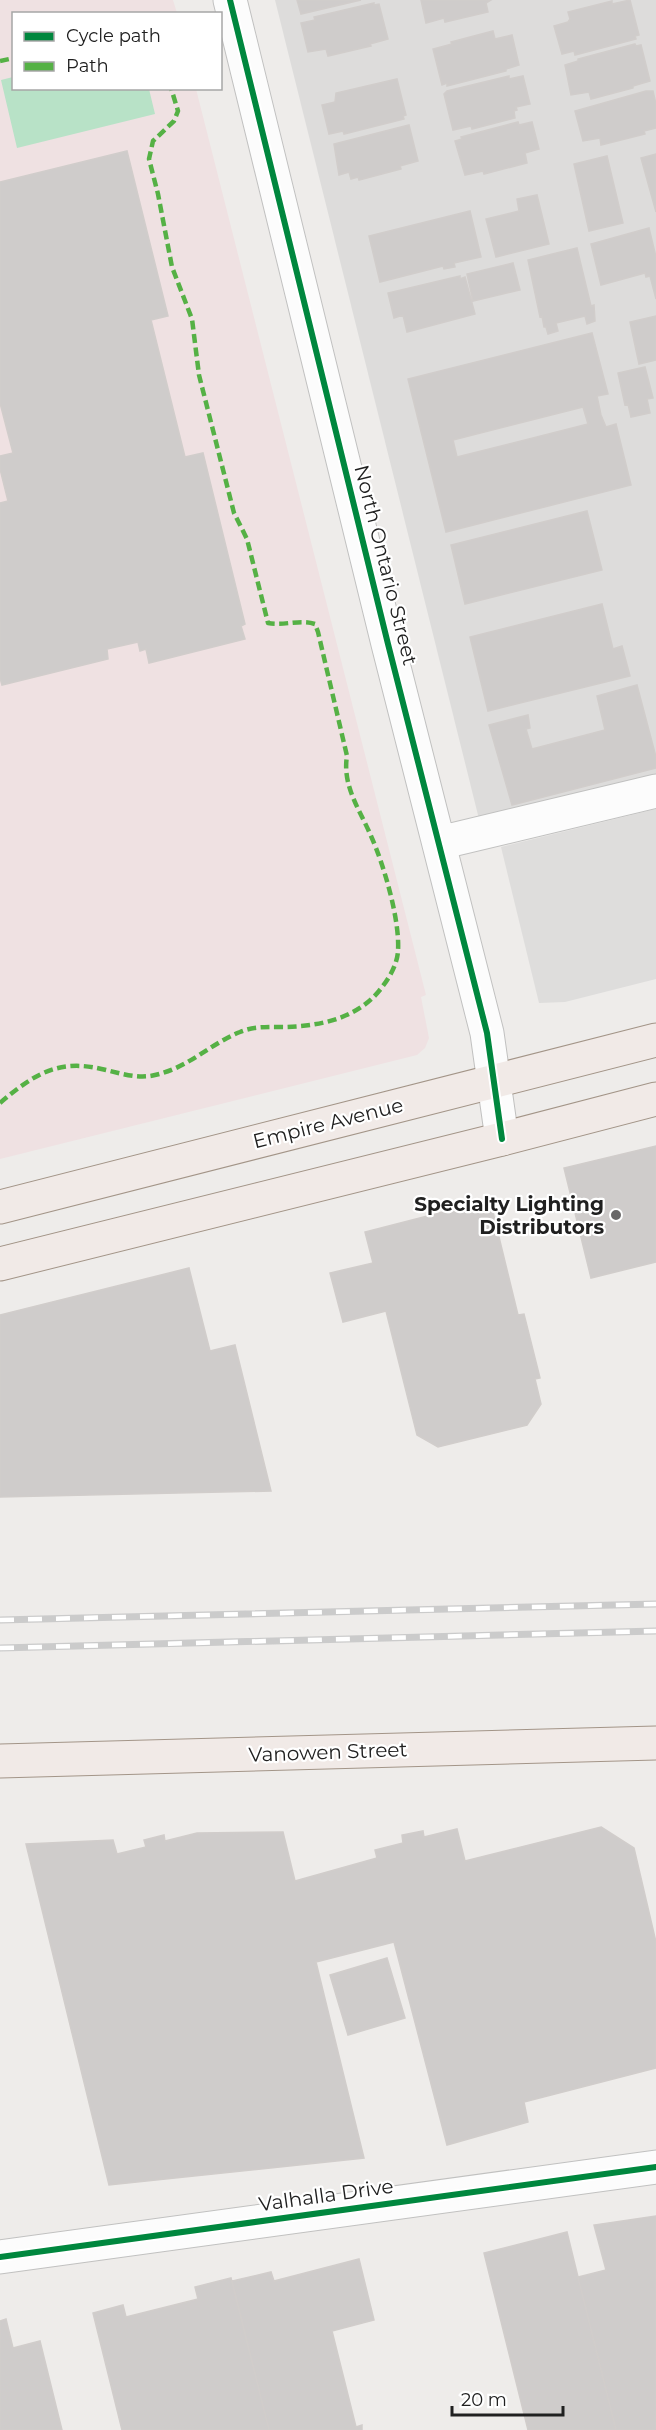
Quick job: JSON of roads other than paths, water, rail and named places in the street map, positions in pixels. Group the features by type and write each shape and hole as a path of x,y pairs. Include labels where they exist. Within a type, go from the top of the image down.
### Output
{"main road":[{"name":"Empire Avenue","path":"0,1207 656,1040"},
{"path":"0,1264 656,1099"},
{"name":"Vanowen Street","path":"0,1761 656,1743"}],"street":[{"name":"North Ontario Street","path":"230,0 487,1033 502,1139"},
{"path":"439,843 656,791"},
{"name":"Valhalla Drive","path":"0,2258 656,2167"}],"railway":[{"path":"0,1620 656,1604"},
{"path":"0,1648 656,1631"}],"place":[{"name":"Specialty Lighting Distributors","path":"616,1215"}]}
